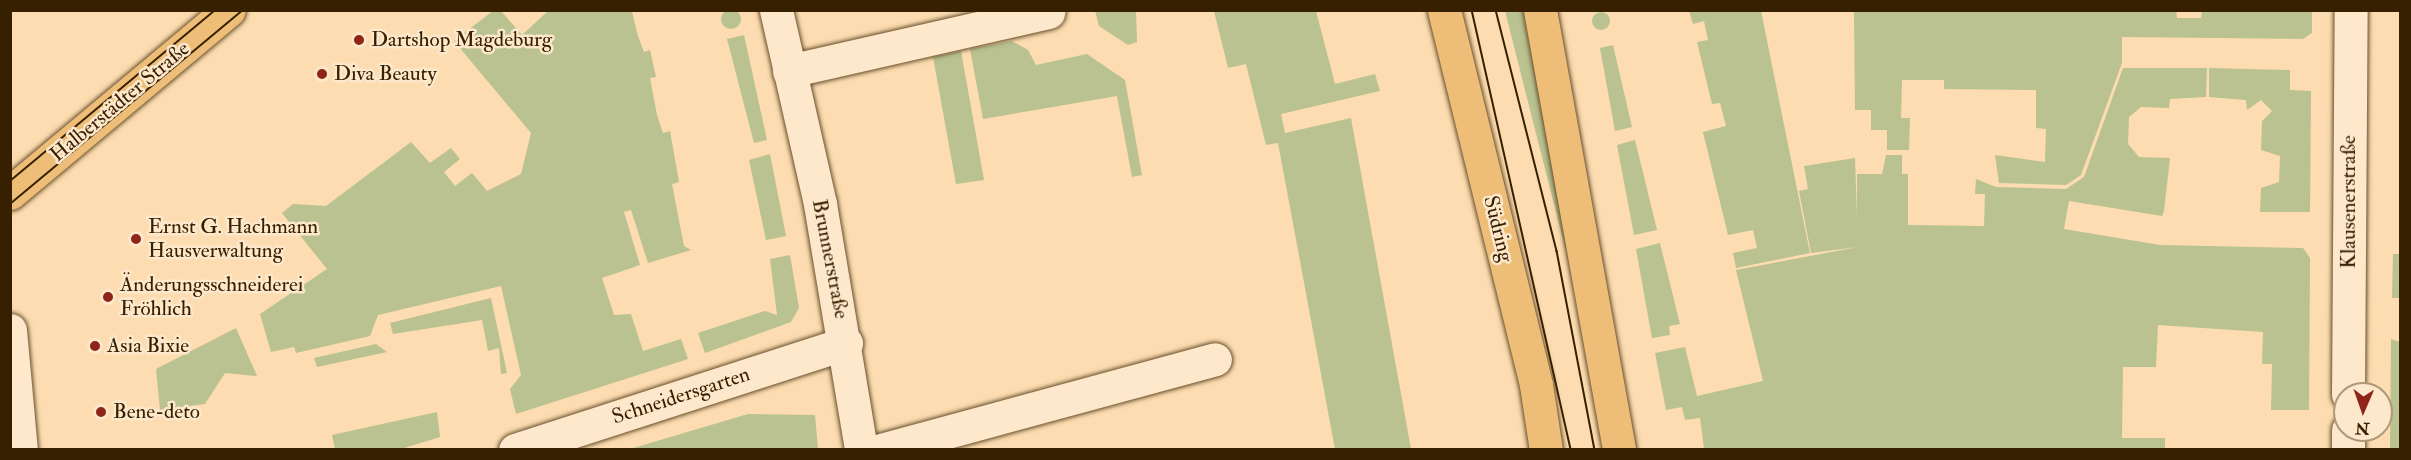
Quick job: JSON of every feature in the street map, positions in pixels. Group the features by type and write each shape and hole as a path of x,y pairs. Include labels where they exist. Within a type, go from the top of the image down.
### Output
{"main road":[{"name":"Halberstädter Straße","path":"10,193 229,10"},
{"name":"Südring","path":"1444,10 1546,450"},
{"path":"1540,10 1618,450"}],"street":[{"name":"Brunnerstraße","path":"776,10 846,343 861,450"},
{"name":"Klausenerstraße","path":"2348,382 2350,10"},
{"path":"789,70 1048,12"},
{"path":"10,330 17,427"},
{"name":"Schneidersgarten","path":"515,450 846,343"},
{"path":"881,450 1215,359"}],"green space":[{"path":"731,9 738,12 741,19 738,26 731,29 724,26 721,19 724,12"},
{"path":"494,10 501,11 522,35 548,11 638,11 632,12 644,52 650,50 656,77 650,78 657,115 663,133 670,131 679,182 672,184 684,246 691,250 648,263 631,210 624,212 640,265 602,278 614,315 631,314 643,351 681,339 688,359 516,414 510,389 521,375 501,286 378,315 370,336 296,353 294,347 271,352 260,314 327,269 282,213 293,204 326,206 411,142 430,163 451,148 460,159 444,172 455,186 472,173 487,191 521,174 531,133 454,41"},
{"path":"2176,10 2177,18 2201,18 2202,11 2312,11 2312,33 2303,39 2122,37 2122,63 2081,175 2066,185 1999,183 1995,155 2045,162 2046,129 2036,128 2036,90 1944,89 1944,80 1902,80 1901,118 1910,118 1909,150 1887,150 1887,130 1871,130 1871,110 1855,110 1854,11"},
{"path":"1095,11 1136,11 1137,42 1128,45 1099,26"},
{"path":"1214,11 1316,11 1335,84 1375,74 1380,91 1281,114 1285,133 1351,118 1411,449 1335,449 1278,143 1266,145 1246,64 1228,68"},
{"path":"1505,11 1528,11 1570,267 1527,98"},
{"path":"1689,11 1761,11 1810,253 1736,268 1733,253 1757,248 1753,230 1728,235 1703,132 1726,126 1720,103 1712,104 1697,42 1708,40 1704,21 1693,24"},
{"path":"1601,12 1607,15 1610,21 1607,27 1601,30 1595,27 1592,21 1595,15"},
{"path":"744,35 767,140 754,143 727,39"},
{"path":"1012,41 1028,50 1036,65 1087,54 1125,80 1142,175 1132,177 1117,96 983,119 970,49"},
{"path":"1613,45 1632,127 1615,131 1600,48"},
{"path":"961,51 984,180 956,184 933,57"},
{"path":"2123,68 2207,68 2206,97 2170,99 2169,108 2141,107 2129,117 2128,144 2139,157 2170,158 2162,216 2069,201 2064,229 2160,245 2303,248 2310,258 2309,410 2271,410 2272,364 2262,364 2263,332 2158,325 2156,367 2123,367 2122,438 2165,438 2165,448 2241,449 1704,449 1700,418 1685,420 1682,407 1666,410 1655,353 1685,347 1697,396 1763,381 1736,270 1858,247 1811,253 1799,191 1808,189 1804,166 1855,158 1857,218 1857,174 1882,174 1886,155 1902,155 1902,174 1908,174 1908,225 1984,226 1985,194 1975,194 1976,179 1996,187 2066,189 2084,177"},
{"path":"2209,68 2290,70 2290,90 2311,91 2310,212 2260,212 2261,188 2279,182 2280,156 2261,150 2262,121 2272,111 2261,100 2247,110 2246,100 2209,97"},
{"path":"1635,140 1657,230 1634,235 1617,145"},
{"path":"770,154 786,236 766,240 749,160"},
{"path":"1660,243 1680,324 1669,326 1670,335 1652,338 1636,249"},
{"path":"2393,254 2400,254 2400,298 2392,298"},
{"path":"790,255 799,308 791,322 705,353 698,333 765,311 777,315 770,259"},
{"path":"491,298 507,373 501,374 499,348 488,351 482,320 393,334 390,323"},
{"path":"236,328 257,376 225,373 205,404 160,410 156,369"},
{"path":"2391,339 2400,342 2400,449 2390,449 2390,442 2393,442 2393,382 2391,382"},
{"path":"376,344 387,352 317,367 314,358"},
{"path":"437,412 440,437 401,449 335,449 332,435"},
{"path":"748,414 815,415 818,449 630,449"}],"tram line":[{"path":"10,181 215,10"},
{"path":"10,204 243,10"},
{"path":"1472,10 1571,450"},
{"path":"1496,10 1557,251 1595,450"}],"place":[{"name":"Dartshop Magdeburg","path":"359,40"},
{"name":"Diva Beauty","path":"322,74"},
{"name":"Ernst G. Hachmann Hausverwaltung","path":"136,239"},
{"name":"Änderungsschneiderei Fröhlich","path":"108,297"},
{"name":"Asia Bixie","path":"95,346"},
{"name":"Bene-deto","path":"101,412"}]}
